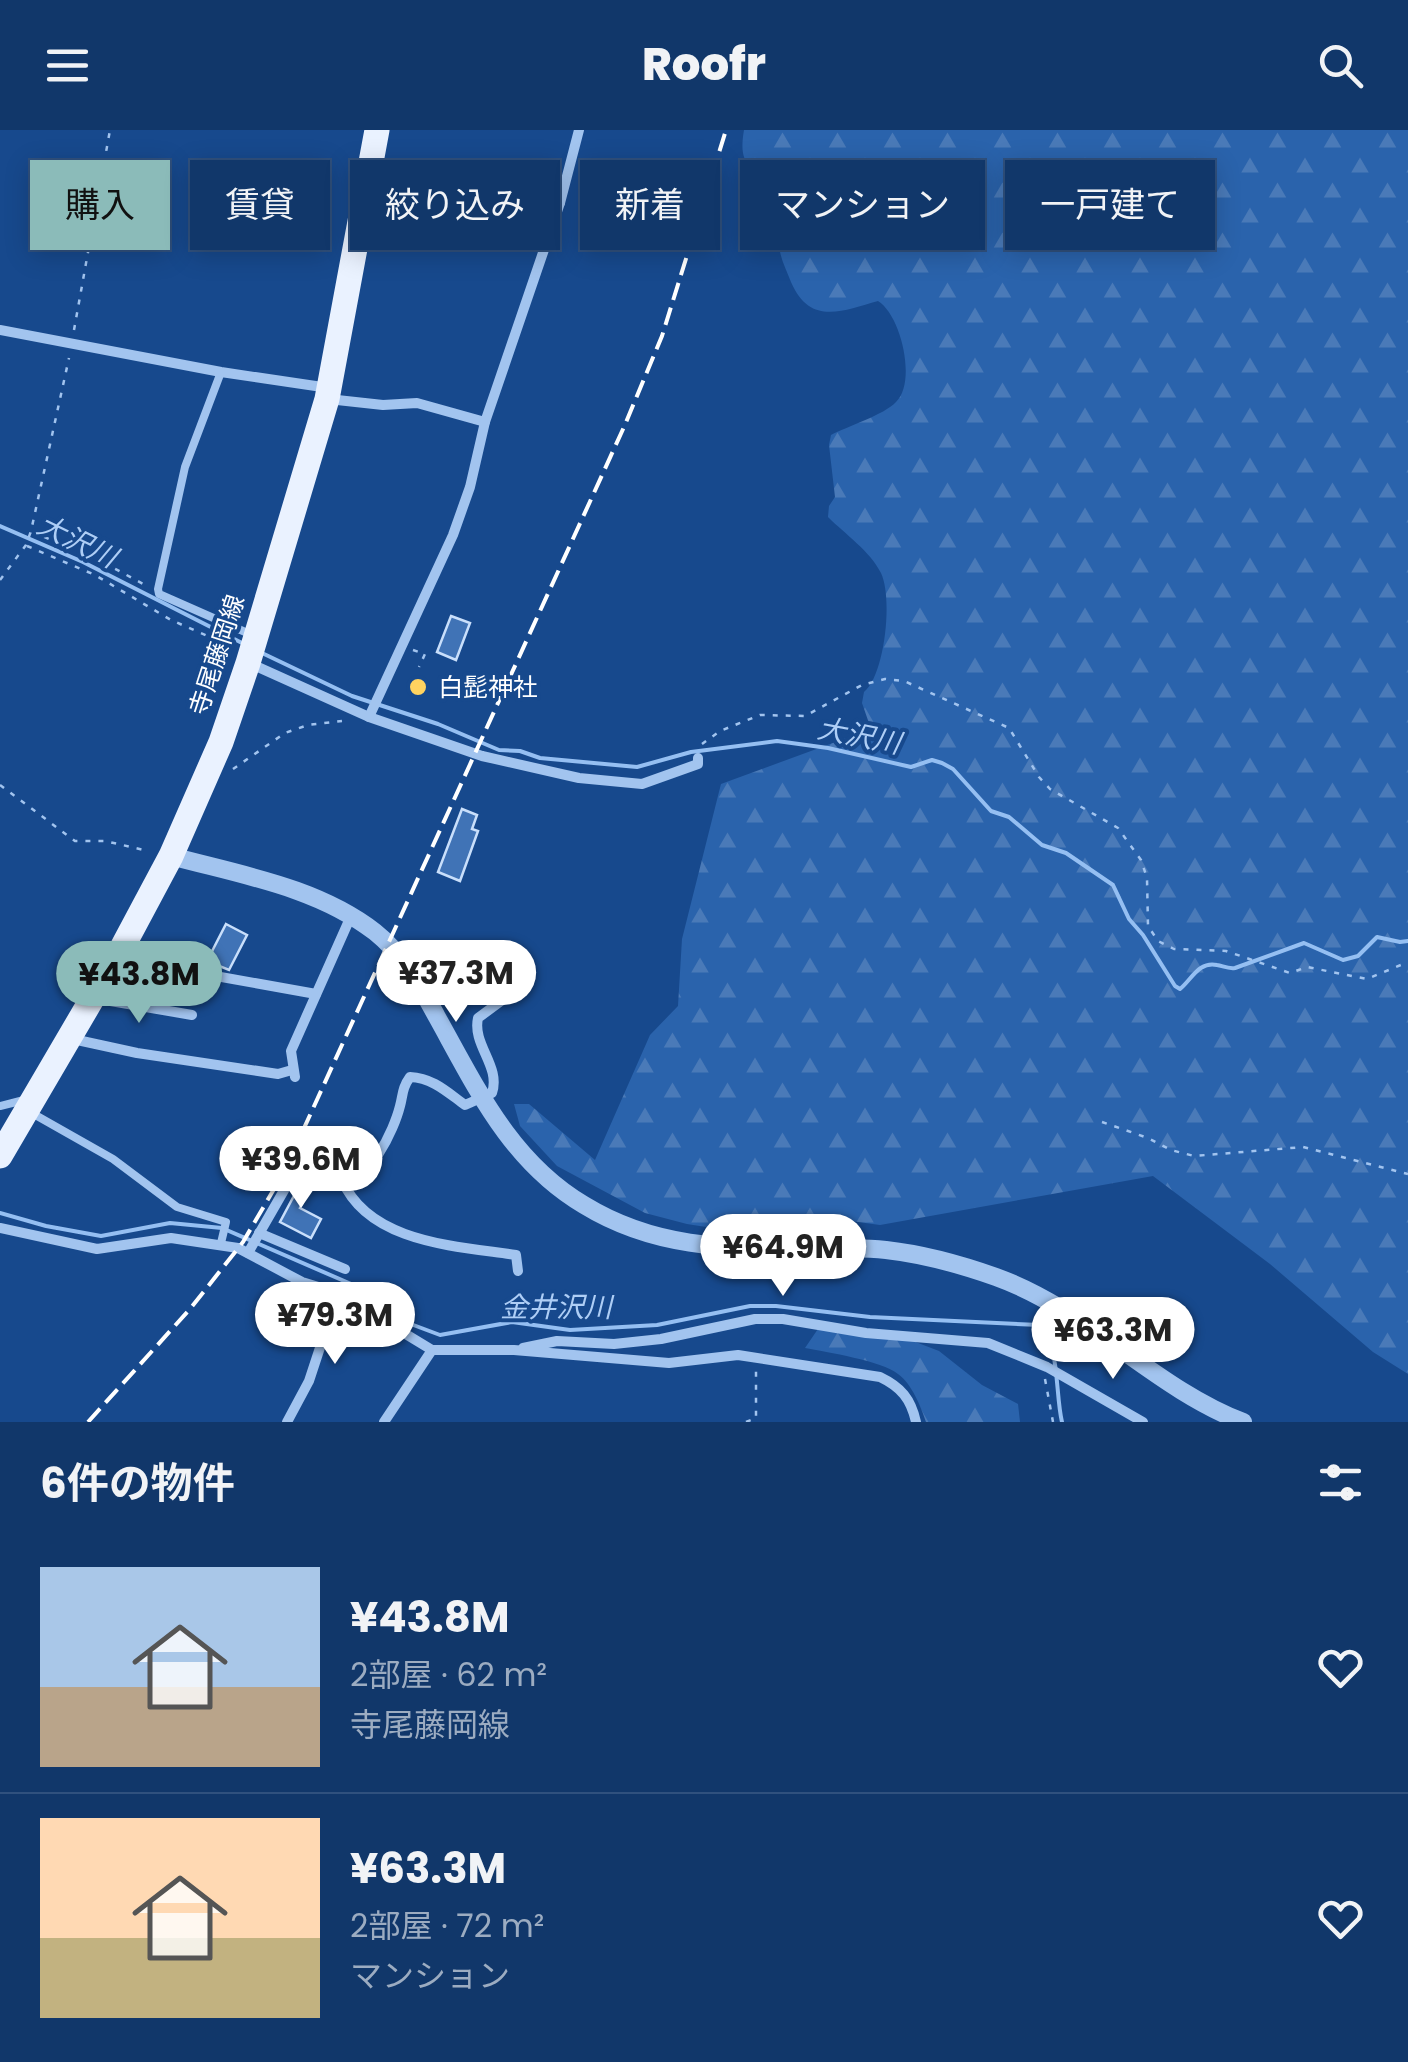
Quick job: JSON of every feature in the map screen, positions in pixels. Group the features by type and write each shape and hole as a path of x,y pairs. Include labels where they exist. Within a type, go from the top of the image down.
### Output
{"main road":[{"name":"寺尾藤岡線","path":"0,1156 171,856 221,742 328,394 378,130"}],"street":[{"path":"560,203 579,130"},
{"path":"369,717 453,536 470,487 485,422 544,250"},
{"path":"0,330 383,405 417,404 485,422"},
{"path":"251,651 369,717 482,756 616,783 642,784 698,764 698,758"},
{"path":"171,856 286,886 351,916 397,952 507,1138 562,1191 585,1206 642,1233 730,1249 888,1250 998,1278 1053,1303 1210,1409 1244,1422"},
{"path":"68,1038 137,1053 294,1074 291,1052 351,916"},
{"path":"116,958 316,994"},
{"path":"253,1243 303,1164 342,1180 358,1179 390,1135 403,1087 410,1078 434,1082 465,1106 492,1094 495,1084 491,1066 475,1030 478,1018 506,998 511,987"},
{"path":"92,998 192,1015"},
{"path":"342,1180 350,1199 366,1216 429,1241 516,1255 518,1271"},
{"path":"1,1231 97,1249 171,1238 253,1243 345,1269"},
{"path":"253,1243 302,1282 338,1293 432,1350 514,1350 651,1363 757,1356 880,1377 896,1385 909,1399 916,1422"},
{"path":"287,1422 310,1382 338,1293"},
{"path":"514,1350 557,1341 614,1344 662,1339 740,1322 783,1319 866,1333 988,1344 1045,1366 1143,1422"},
{"path":"384,1422 432,1350"}],"lane":[{"path":"221,372 185,467 158,582 159,594 251,651"},
{"path":"0,1106 30,1104 177,1206 226,1222 221,1242"}],"path":[{"path":"0,580 26,545 40,503 110,130"},
{"path":"31,531 95,558 159,594"},
{"path":"26,545 95,575 171,620 251,651"},
{"path":"402,646 424,654 419,667"},
{"path":"702,744 760,715 804,716 862,685 885,679 904,682 1009,728 1050,789 1118,828 1141,860 1147,878 1148,926 1158,941 1174,949 1238,954 1290,973 1307,967 1367,979 1408,962"},
{"path":"230,770 285,732 369,717"},
{"path":"0,785 75,841 105,841 171,856"},
{"path":"1102,1122 1194,1156 1303,1147 1408,1174"},
{"path":"739,1418 756,1418 757,1356"},
{"path":"1045,1366 1053,1422"}],"green space":[{"path":"744,130 1408,130 1408,1374 1373,1352 1270,1264 1153,1176 880,1225 800,1214 738,1232 645,1213 557,1166 520,1126 514,1104 529,1104 595,1160 650,1035 678,1006 682,939 721,784 871,729 862,703 882,653 885,585 870,557 828,517 835,497 829,445 831,435 896,402 905,380 904,349 893,320 878,301 828,312 808,305 791,282 780,250 985,250 985,160 745,160"},
{"path":"820,1326 892,1333 939,1351 982,1385 1018,1404 1020,1422 926,1422 912,1390 890,1369 805,1348"}],"building":[{"path":"451,616 470,623 456,660 437,652"},
{"path":"462,809 477,815 472,829 478,831 460,881 438,872"},
{"path":"226,924 247,935 229,970 207,961"},
{"path":"305,1175 315,1179 300,1208 321,1219 311,1238 280,1222"}],"waterway":[{"name":"大沢川","path":"0,526 83,562 244,644"},
{"name":"大沢川","path":"262,653 352,696 438,724 499,750 520,751 540,758 637,767 691,752 777,741 911,767 932,760 942,763 953,769 991,811 1009,817 1042,845 1066,853 1113,885 1129,919 1180,989 1205,966 1235,968 1304,943 1343,960 1358,956 1377,937 1408,941"},
{"name":"金井沢川","path":"0,1213 101,1236 170,1223 222,1228 358,1287 408,1323 440,1335 512,1322 570,1330 657,1325 750,1306 870,1317 1039,1325 1054,1356 1062,1422"}],"railway":[{"path":"88,1422 190,1309 243,1242 284,1172 624,427 662,336 726,130"}],"place":[{"name":"白髭神社","path":"418,687"}]}
